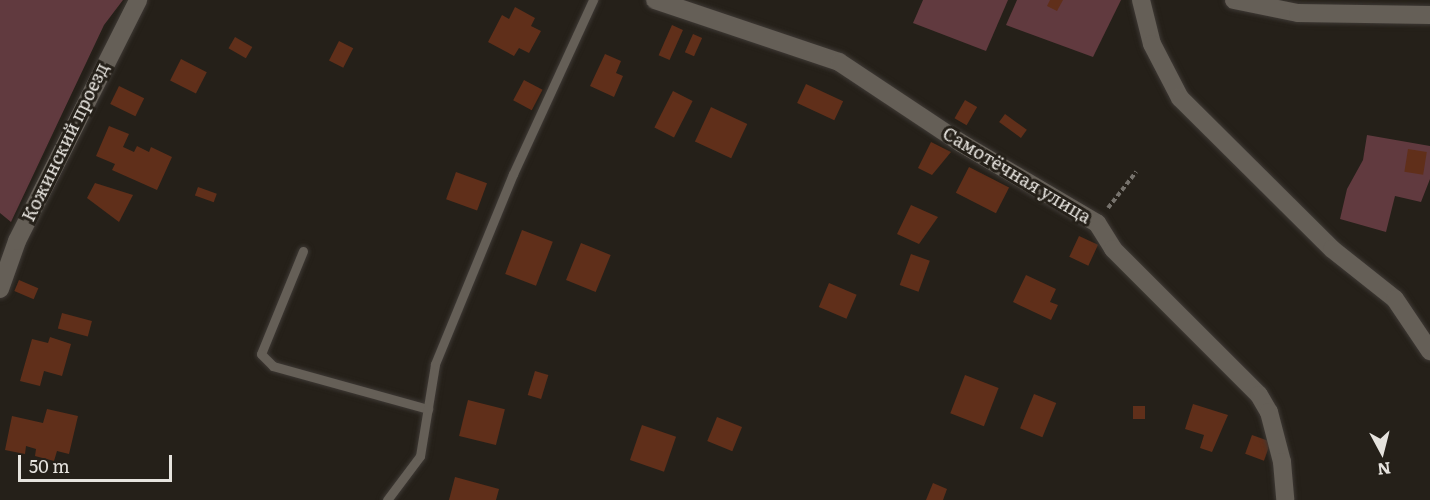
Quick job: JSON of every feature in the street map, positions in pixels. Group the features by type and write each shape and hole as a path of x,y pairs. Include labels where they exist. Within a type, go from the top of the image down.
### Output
{"street":[{"name":"Кожинский проезд","path":"0,289 22,231 138,0"},
{"name":"Самотёчная улица","path":"655,0 839,62 961,143 1097,223 1113,249 1259,395 1269,412 1279,452 1285,500"},
{"path":"1141,0 1152,44 1180,98 1332,249 1395,299 1430,351"},
{"path":"1234,0 1299,13 1430,15"}],"lane":[{"path":"387,500 420,456 435,364 513,174 593,0"},
{"path":"303,251 261,354 273,366 428,410"}],"path":[{"path":"1106,210 1136,172"}],"shaded area":[{"path":"0,0 123,0 104,25 11,222 0,213"},
{"path":"923,0 1008,0 986,51 913,23"},
{"path":"1017,0 1121,0 1093,57 1006,25"},
{"path":"1367,135 1430,146 1430,179 1421,202 1395,196 1386,232 1340,219 1347,189 1363,160"}],"building":[{"path":"1050,0 1063,0 1057,11 1047,6"},
{"path":"515,7 535,18 531,26 541,31 529,53 519,48 514,56 488,42 502,15 509,19"},
{"path":"672,25 683,30 670,60 659,55"},
{"path":"693,34 702,38 694,56 685,52"},
{"path":"235,37 252,47 246,58 228,48"},
{"path":"339,41 353,48 343,68 329,61"},
{"path":"605,54 621,61 616,73 623,76 614,97 590,86"},
{"path":"181,59 207,72 196,94 170,80"},
{"path":"524,80 543,90 532,110 513,100"},
{"path":"806,84 843,101 834,120 797,103"},
{"path":"119,86 144,98 135,116 110,104"},
{"path":"673,91 693,101 674,138 654,128"},
{"path":"965,100 977,107 967,125 954,118"},
{"path":"711,107 747,124 731,158 695,141"},
{"path":"1005,114 1027,130 1021,138 999,122"},
{"path":"109,126 129,134 123,147 134,152 137,146 149,152 151,147 172,157 157,190 112,170 115,164 96,156"},
{"path":"931,142 951,152 932,175 918,168"},
{"path":"1408,149 1427,152 1423,175 1404,172"},
{"path":"969,167 1009,187 996,213 956,193"},
{"path":"456,172 487,183 477,211 446,199"},
{"path":"95,183 133,195 119,222 87,198"},
{"path":"198,187 217,194 214,202 195,195"},
{"path":"911,205 938,217 919,244 897,234"},
{"path":"522,230 553,242 536,286 505,274"},
{"path":"1079,236 1098,245 1088,266 1069,257"},
{"path":"581,243 611,255 596,292 566,280"},
{"path":"911,254 930,261 919,292 900,285"},
{"path":"1026,275 1056,289 1050,302 1058,305 1051,320 1013,302"},
{"path":"19,280 38,288 34,299 14,291"},
{"path":"829,283 857,295 846,319 819,307"},
{"path":"62,313 92,321 88,336 58,328"},
{"path":"50,337 71,344 62,376 44,371 40,386 20,381 32,339 48,343"},
{"path":"535,371 548,375 541,399 528,395"},
{"path":"965,375 999,388 984,426 950,413"},
{"path":"1034,394 1056,403 1042,437 1020,428"},
{"path":"468,400 505,409 496,445 459,436"},
{"path":"1193,404 1228,415 1212,452 1200,448 1204,435 1185,429"},
{"path":"1133,406 1145,406 1145,419 1133,419"},
{"path":"47,409 78,416 69,454 57,451 54,461 35,456 36,449 26,446 25,454 5,450 12,416 43,423"},
{"path":"717,417 742,427 732,451 707,441"},
{"path":"642,425 676,437 664,472 630,460"},
{"path":"1252,435 1271,442 1264,461 1245,454"},
{"path":"455,477 499,489 496,500 449,500"},
{"path":"933,483 947,489 943,500 926,500"}]}
